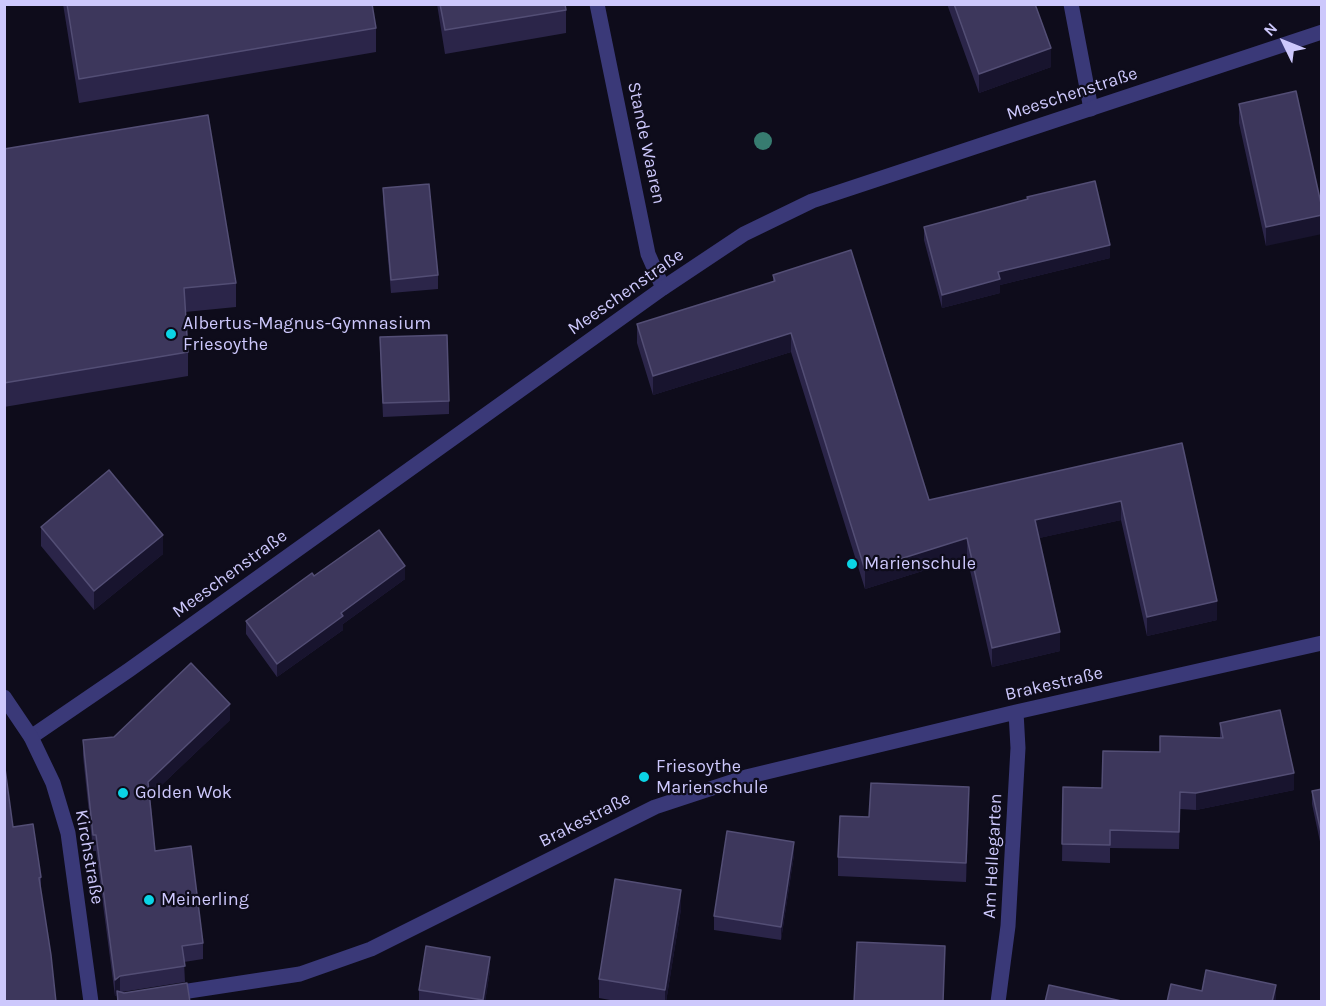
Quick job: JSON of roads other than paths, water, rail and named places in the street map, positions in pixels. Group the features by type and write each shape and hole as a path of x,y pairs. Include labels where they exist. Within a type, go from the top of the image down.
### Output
{"street":[{"name":"Stande Waaren","path":"597,4 648,254 663,288"},
{"path":"1071,4 1091,109"},
{"name":"Meeschenstraße","path":"31,737 139,663 663,288 744,234 812,201 1322,32"},
{"name":"Brakestraße","path":"152,996 300,974 371,949 655,807 746,777 1016,712 1322,643"},
{"name":"Kirchstraße","path":"4,697 31,737 53,783 68,833 91,1002"},
{"name":"Am Hellegarten","path":"998,1002 1009,914 1018,748 1016,712"}],"place":[{"name":"Albertus-Magnus-Gymnasium Friesoythe","path":"171,334"},
{"name":"Marienschule","path":"852,564"},
{"name":"Friesoythe Marienschule","path":"644,777"},
{"name":"Golden Wok","path":"123,793"},
{"name":"Meinerling","path":"149,900"}]}
